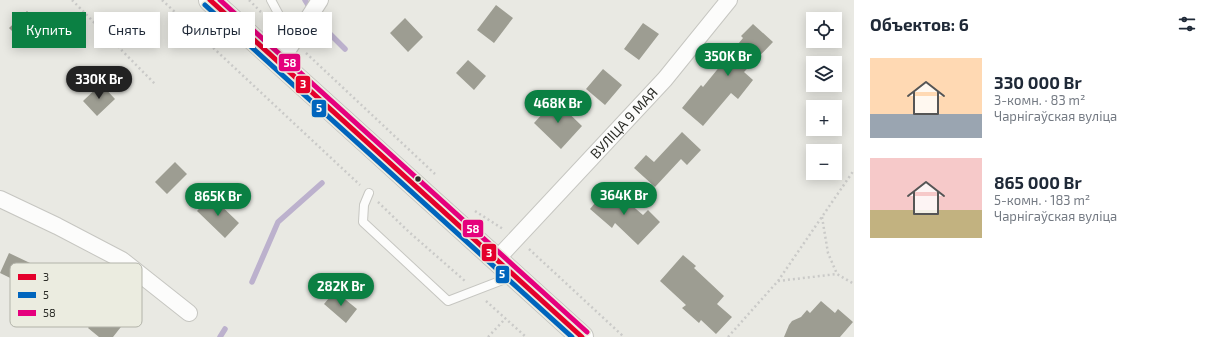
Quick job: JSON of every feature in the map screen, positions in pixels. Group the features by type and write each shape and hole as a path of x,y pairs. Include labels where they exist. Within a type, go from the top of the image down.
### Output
{"main road":[{"path":"210,0 582,337"}],"street":[{"path":"312,12 320,0"},
{"name":"ВУЛІЦА 9 МАЯ","path":"497,259 665,79 729,0"},
{"path":"280,62 288,48"},
{"path":"0,199 57,226 126,263"},
{"path":"142,276 190,313"}],"lane":[{"path":"270,0 276,12"},
{"path":"369,193 364,205 363,222 448,301 515,276"}],"path":[{"path":"72,0 154,84"},
{"path":"162,0 435,256"},
{"path":"300,48 438,177"},
{"path":"728,337 778,281 854,170"},
{"path":"476,212 517,237 624,337"},
{"path":"822,216 828,254 837,274 854,284"},
{"path":"778,281 837,274"},
{"path":"488,337 505,318"}],"building":[{"path":"496,5 513,18 494,43 477,30"},
{"path":"405,18 423,37 408,52 390,33"},
{"path":"643,23 659,34 639,60 624,49"},
{"path":"753,24 773,42 744,72 753,80 738,99 731,93 703,126 682,108 701,85 703,87 743,38 741,36"},
{"path":"468,60 486,76 474,90 456,73"},
{"path":"603,69 622,85 605,105 586,89"},
{"path":"101,84 115,99 97,116 83,101"},
{"path":"555,100 582,126 561,149 534,123"},
{"path":"682,132 701,150 687,165 681,159 655,187 634,168 646,155 654,162"},
{"path":"175,162 187,174 167,194 155,182"},
{"path":"609,186 643,215 648,210 660,222 638,245 615,223 612,228 590,209"},
{"path":"211,196 239,223 225,238 197,211"},
{"path":"9,253 30,263 10,263 10,278 0,273"},
{"path":"683,255 696,266 694,268 724,296 717,304 732,317 716,334 701,320 699,323 682,308 686,305 660,281"},
{"path":"335,291 357,309 346,323 324,304"},
{"path":"821,301 835,313 838,309 853,322 840,337 784,337 792,321 801,317 807,310 810,313"},
{"path":"121,327 113,337 99,337 88,328"}],"waterway":[{"path":"305,0 320,24 345,49"},
{"path":"252,282 278,222 322,183"},
{"path":"220,337 225,329"}],"transit line":[{"name":"3","path":"210,0 582,337"},
{"name":"58","path":"220,0 587,332"},
{"name":"5","path":"205,5 572,337"}]}
